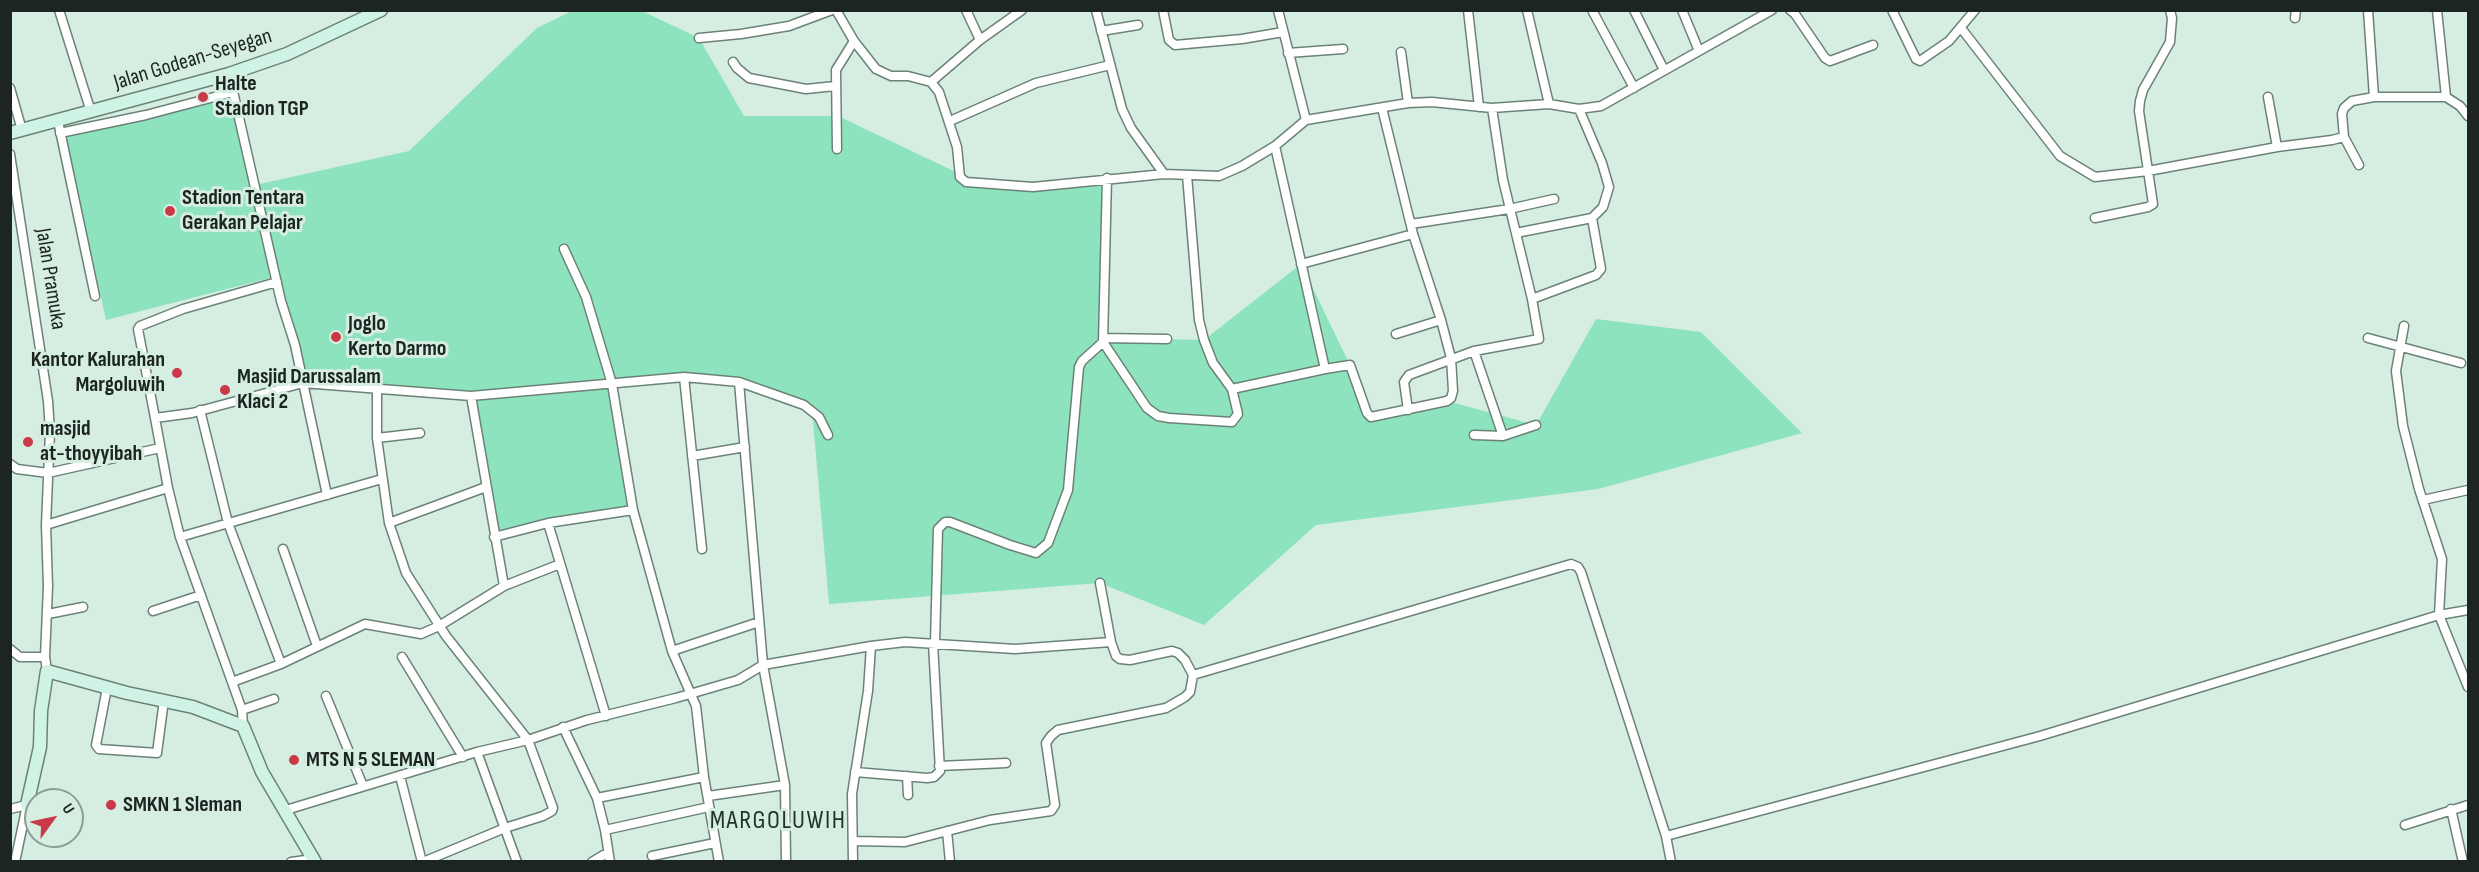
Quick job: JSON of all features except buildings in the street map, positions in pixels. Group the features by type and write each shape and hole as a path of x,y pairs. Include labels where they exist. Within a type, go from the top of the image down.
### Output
{"street":[{"path":"59,10 91,112"},
{"name":"Jalan Godean-Seyegan","path":"16,132 59,127 91,112 229,74 287,54 381,10"},
{"path":"699,38 789,26 834,10 876,69 891,76 908,76 931,82 939,92 957,147 960,177 966,182 1032,187 1164,174 1219,176 1242,166 1275,146 1305,120 1408,103 1432,102 1492,108 1549,104 1579,109 1601,106 1772,10"},
{"path":"966,10 980,40"},
{"path":"1096,10 1122,109 1131,128 1164,174"},
{"path":"1162,10 1169,40 1174,45 1242,39 1283,32"},
{"path":"1278,10 1305,120"},
{"path":"1468,10 1479,107"},
{"path":"1527,10 1549,104"},
{"path":"1592,10 1634,88"},
{"path":"1634,10 1664,70"},
{"path":"1682,10 1699,51"},
{"path":"1790,10 1825,58 1830,61 1873,45"},
{"path":"1892,10 1918,61 1949,40 1975,10"},
{"path":"2095,218 2152,205 2154,199 2139,111 2140,100 2143,90 2170,42 2170,10"},
{"path":"2368,10 2374,97"},
{"path":"2437,10 2446,97"},
{"path":"931,82 980,40 1021,11"},
{"path":"1101,31 1138,25"},
{"path":"1961,28 2060,156 2095,177 2148,171 2344,137"},
{"path":"837,149 836,70 854,41"},
{"path":"1288,53 1344,49"},
{"path":"1401,52 1408,103"},
{"path":"733,62 748,78 806,89 835,86"},
{"path":"950,121 1036,83 1110,65"},
{"path":"229,74 303,383 327,495"},
{"path":"10,88 16,132"},
{"path":"95,296 59,127 233,92"},
{"path":"2268,97 2277,147"},
{"path":"2359,165 2344,137 2342,114 2344,108 2352,101 2374,97 2446,97 2460,106 2469,116"},
{"path":"1232,390 1350,364 1370,417 1408,410 1451,398 1451,358 1413,234 1382,108"},
{"path":"1408,410 1404,382 1406,378 1451,358 1474,351 1539,339 1532,299 1509,209 1492,108"},
{"path":"1516,233 1592,218 1603,207 1609,187 1602,163 1579,109"},
{"path":"1275,146 1325,369"},
{"name":"Jalan Pramuka","path":"10,154 48,401 50,432 46,525 48,614 45,657 47,671 41,711 40,747 31,788"},
{"path":"1107,178 1103,340 1147,408 1158,416 1232,422 1238,414 1232,390 1213,363 1199,320 1187,175"},
{"path":"1411,224 1509,209 1554,199"},
{"path":"1532,299 1600,273 1600,254 1592,218"},
{"path":"1301,264 1413,234"},
{"path":"564,249 586,297 612,384 633,510 672,651 696,706 704,777 719,861"},
{"path":"277,282 183,309 140,326 138,329 168,488 180,537 242,710 243,726 262,772 314,860 291,861"},
{"path":"1396,334 1441,320"},
{"path":"2404,326 2396,371 2403,426 2442,559 2439,615 2469,687"},
{"path":"2368,338 2461,363"},
{"path":"855,772 934,777 940,771 934,643 938,529 945,522 950,522 1010,546 1036,552 1048,543 1068,490 1079,367 1082,361 1103,340 1167,339"},
{"path":"1474,351 1503,436"},
{"path":"155,418 200,411 303,383 471,396 684,377 739,382 804,405 819,417 828,435"},
{"path":"684,377 702,549"},
{"path":"739,382 763,665 785,785 786,861"},
{"path":"377,388 377,438 382,479 389,523 406,573 439,626 528,740 553,808 552,812 543,816 505,828 423,861 400,776"},
{"path":"471,396 504,586"},
{"path":"200,411 228,523 281,664"},
{"path":"1474,435 1503,436 1536,425"},
{"path":"377,438 420,433"},
{"path":"692,456 745,447"},
{"path":"10,464 18,469 48,473 160,448"},
{"path":"180,537 382,479"},
{"path":"389,523 486,487"},
{"path":"46,525 168,488"},
{"path":"2423,500 2469,490"},
{"path":"494,537 548,523 633,510"},
{"path":"548,523 606,716"},
{"path":"283,549 317,646"},
{"path":"232,682 281,664 365,624 421,634 439,626 504,586 560,564"},
{"path":"1193,675 1574,564 1581,572 1666,836 1671,861"},
{"path":"854,841 905,842 990,820 1051,811 1055,805 1046,743 1058,730 1173,705 1190,692 1193,675 1185,660 1178,653 1172,651 1130,660 1116,656 1111,642 1100,583"},
{"path":"153,611 201,595"},
{"path":"48,614 83,607"},
{"path":"1666,836 2040,736 2439,615 2469,610"},
{"path":"672,651 759,622"},
{"path":"286,810 477,752 528,740 564,727 738,680 763,665 893,643 934,643 1015,649 1111,642"},
{"path":"853,861 852,794 860,749 871,646"},
{"path":"10,649 20,657 45,657"},
{"path":"402,657 463,757"},
{"path":"47,671 107,688 193,707 243,726"},
{"path":"107,688 96,745 99,749 157,753 164,700"},
{"path":"326,696 363,786"},
{"path":"242,710 274,699"},
{"path":"564,727 597,798 605,830 608,857 592,861"},
{"path":"477,752 517,861"},
{"path":"939,766 1006,763"},
{"path":"907,776 908,795"},
{"path":"597,798 704,777"},
{"path":"708,796 785,785"},
{"path":"2405,825 2469,805"},
{"path":"605,830 709,807"},
{"path":"2451,809 2464,858"},
{"name":"Jalan Pramuka","path":"15,861 24,819"},
{"path":"947,831 950,861"},
{"path":"652,856 715,843"}],"green space":[{"path":"572,11 642,11 699,38 744,116 838,116 981,184 1107,178 1104,338 1204,340 1301,264 1350,365 1367,413 1447,401 1536,425 1596,319 1701,332 1802,433 1598,489 1316,525 1204,625 1100,583 829,604 812,410 739,382 684,377 612,384 635,513 494,537 471,396 303,383 255,185 409,151 537,28"},
{"name":"Stadion Tentara Gerakan Pelajar","path":"233,92 270,278 106,320 65,132"}],"place":[{"name":"Halte Stadion TGP","path":"203,97"},
{"name":"Stadion Tentara Gerakan Pelajar","path":"170,211"},
{"name":"Joglo Kerto Darmo","path":"336,337"},
{"name":"Kantor Kalurahan Margoluwih","path":"177,373"},
{"name":"Masjid Darussalam Klaci 2","path":"225,390"},
{"name":"masjid at-thoyyibah","path":"28,442"},
{"name":"MTS N 5 SLEMAN","path":"294,760"},
{"name":"SMKN 1 Sleman","path":"111,805"}],"district":[{"name":"MARGOLUWIH","path":"778,821"}]}
